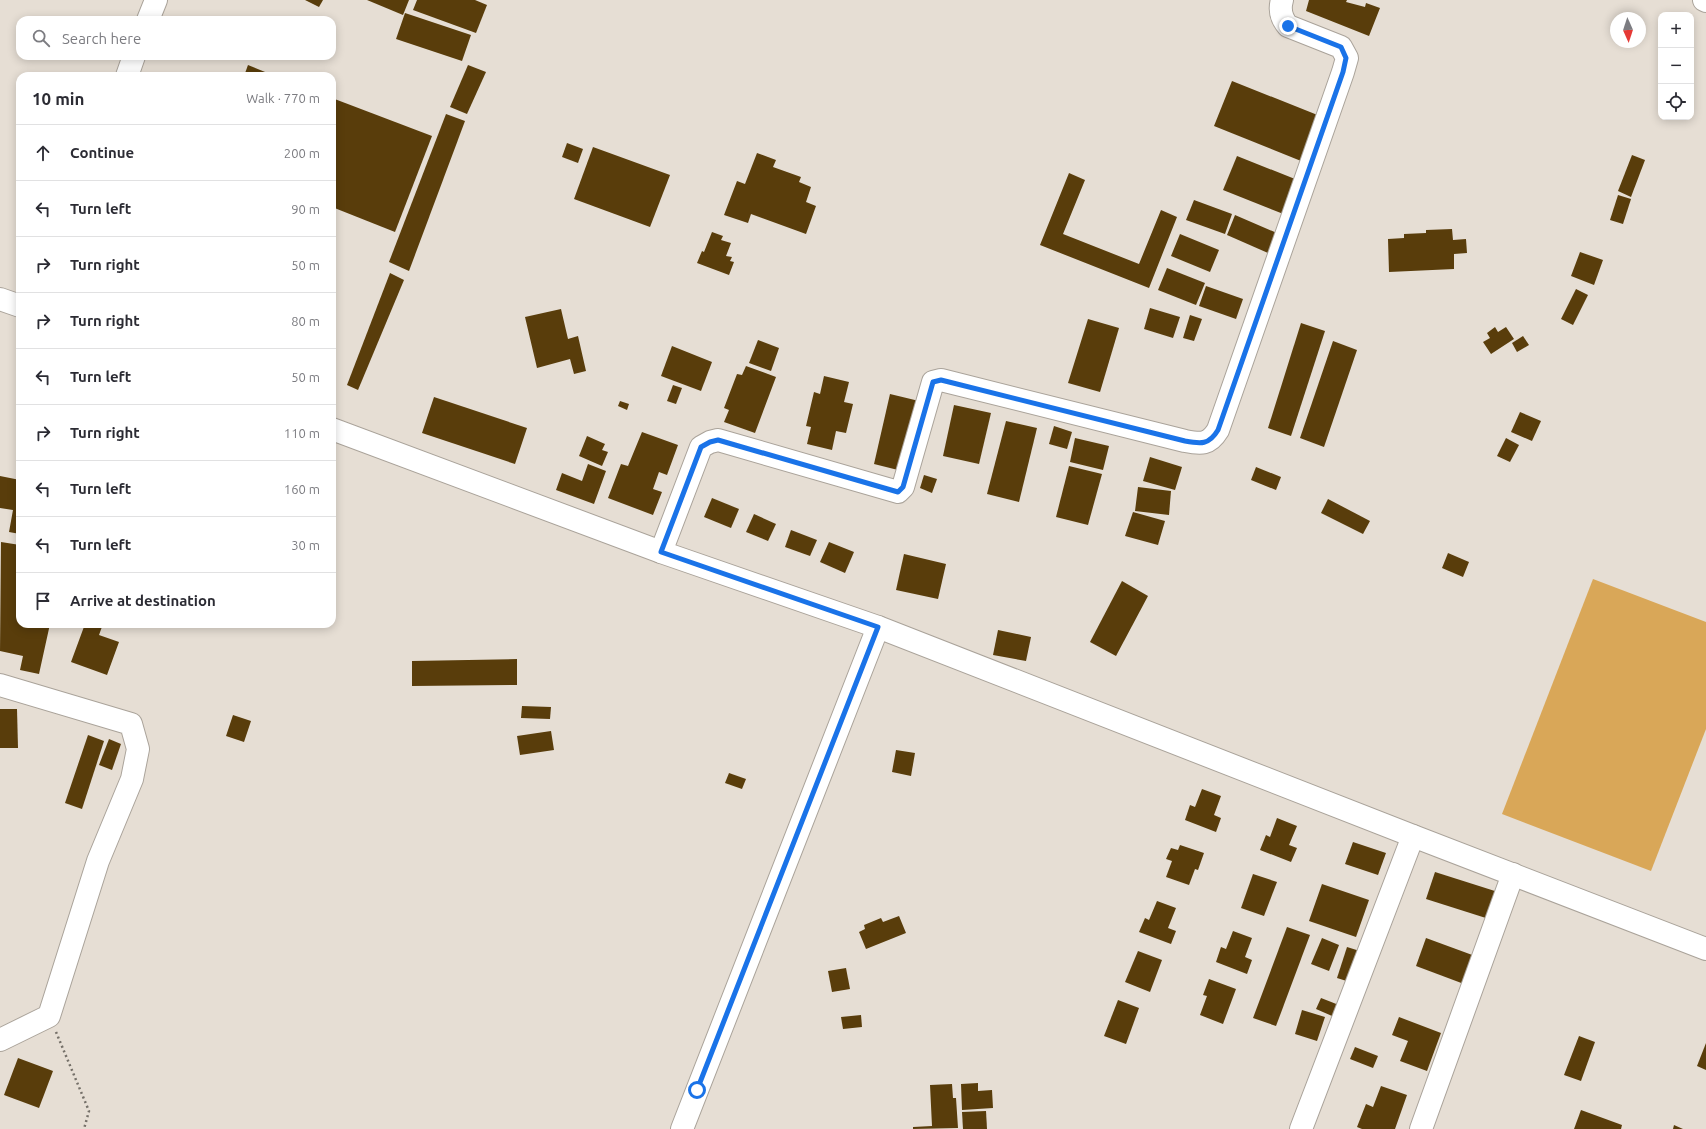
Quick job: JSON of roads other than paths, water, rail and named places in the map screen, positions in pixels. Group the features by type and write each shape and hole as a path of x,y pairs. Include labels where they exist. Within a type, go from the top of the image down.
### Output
{"street":[{"path":"150,16 156,0"},
{"path":"661,552 701,447 710,442 718,440 898,492 903,487 933,382 941,380 1185,441 1200,444 1213,439 1218,430 1343,72 1346,58 1341,47 1288,26 1282,20 1280,6 1282,0"},
{"path":"128,72 133,60"},
{"path":"0,299 16,305"},
{"path":"336,430 661,552 878,627 1706,949"},
{"path":"682,1129 878,627"},
{"path":"0,685 131,724 138,749 132,779 98,861 49,1016 0,1040"},
{"path":"1301,1129 1413,836"},
{"path":"1421,1129 1513,874"}]}
